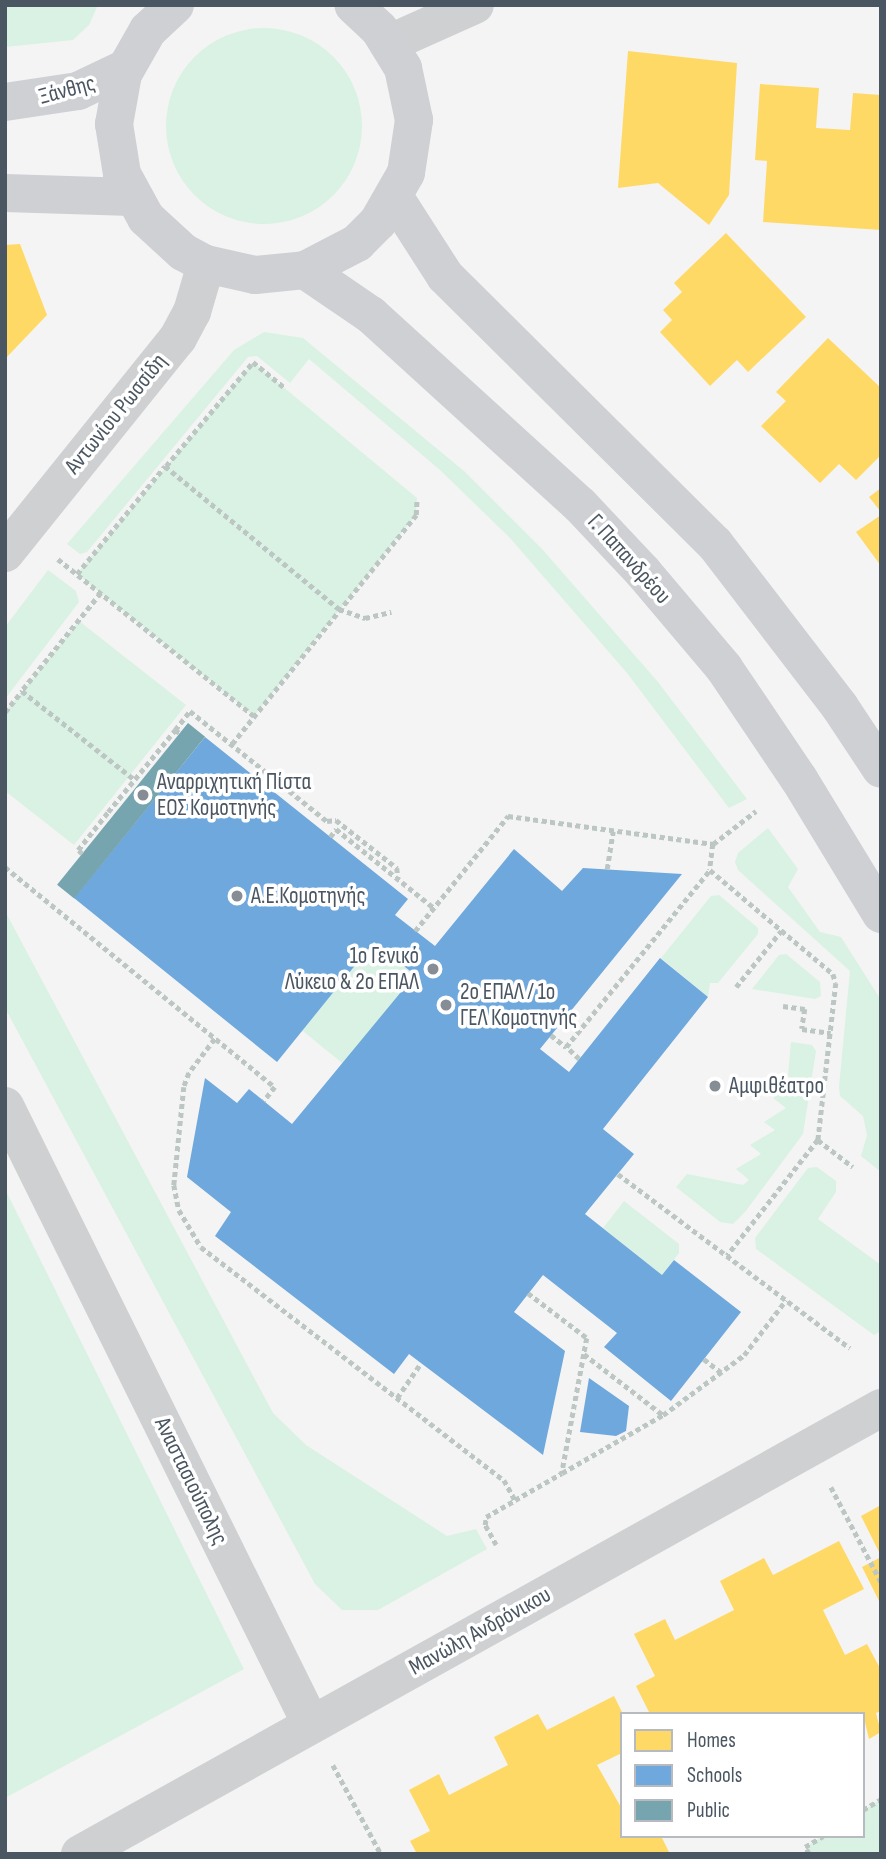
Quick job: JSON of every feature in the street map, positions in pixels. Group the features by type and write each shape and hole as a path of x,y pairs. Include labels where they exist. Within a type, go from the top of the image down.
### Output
{"main road":[{"path":"175,5 148,30 126,68 114,124 116,149 132,197 163,237 206,264 255,275 305,270 357,243 395,198 406,173 414,120 403,68 390,43 353,5"},
{"name":"Ξάνθης","path":"5,102 78,91 126,68"},
{"path":"5,193 132,197"},
{"path":"395,198 445,276 715,544 840,707 881,769"},
{"name":"Γ. Παπανδρέου","path":"305,270 371,315 580,505 643,572 724,668 799,779 881,914"}],"street":[{"path":"390,43 475,5"},
{"name":"Αντωνίου Ρωσσίδη","path":"5,553 178,338 192,312 206,264"},
{"name":"Αναστασιούπολης","path":"5,1107 311,1724"},
{"name":"Μανώλη Ανδρόνικου","path":"80,1854 881,1408"}],"path":[{"path":"77,574 253,362 285,388"},
{"path":"165,466 340,609 365,618 391,612"},
{"path":"232,744 416,515 417,498"},
{"path":"57,558 254,716"},
{"path":"5,712 101,593"},
{"path":"22,691 135,780"},
{"path":"82,854 78,850 178,731 190,711 327,821 336,820 397,868 398,878"},
{"path":"415,931 508,817 713,844 756,811"},
{"path":"330,837 336,829 434,908"},
{"path":"607,869 613,831"},
{"path":"566,1048 710,870 713,844"},
{"path":"5,867 275,1087 264,1101"},
{"path":"710,870 833,974 831,1033 818,1140 727,1256"},
{"path":"736,986 781,930"},
{"path":"783,1006 805,1009 802,1029 831,1033"},
{"path":"551,1035 579,1059"},
{"path":"215,1040 189,1073 184,1087 173,1185 187,1229 221,1264 504,1480 515,1500"},
{"path":"818,1140 853,1167"},
{"path":"618,1174 850,1348"},
{"path":"528,1293 587,1338 562,1473"},
{"path":"496,1545 485,1525 486,1517 663,1415 723,1374 786,1300"},
{"path":"584,1354 663,1415"},
{"path":"704,1359 723,1374"},
{"path":"397,1398 421,1363"},
{"path":"811,1448 881,1582"},
{"path":"311,1724 381,1854"},
{"path":"865,1809 881,1798"},
{"path":"809,1854 805,1847 819,1838"}],"green space":[{"path":"5,5 98,5 89,25 73,40 5,47"},
{"path":"264,28 302,35 319,44 333,57 346,71 355,88 362,126 355,164 346,181 333,195 319,208 302,217 264,224 226,217 209,208 195,195 182,181 173,164 166,126 173,88 182,71 195,57 209,44 226,35"},
{"path":"264,332 303,338 464,471 543,550 658,682 747,799 729,808 627,673 510,538 440,470 309,359 290,383 257,356 248,357 87,552 80,554 67,544 234,350"},
{"path":"253,362 417,498 416,515 254,716 77,574"},
{"path":"48,570 76,591 79,602 5,699 5,627"},
{"path":"79,621 186,705 74,845 5,791 5,712"},
{"path":"768,828 798,869 788,887 820,932 841,937 881,1000 881,1172 861,1156 867,1135 863,1116 840,1096 850,971 738,870 735,862 738,853"},
{"path":"719,895 758,928 758,934 718,983 710,983 708,997 661,958 711,896"},
{"path":"5,911 273,1413 306,1445 447,1536 476,1529 487,1549 378,1610 342,1610 315,1584 5,1008"},
{"path":"374,942 415,975 343,1064 302,1031"},
{"path":"786,954 820,982 821,996 815,999 752,989 779,955"},
{"path":"791,1042 812,1045 816,1051 803,1134 745,1212 733,1224 720,1222 676,1187 687,1174 743,1185 749,1180 736,1169 761,1154 750,1145 775,1130 764,1122 786,1108 773,1098 795,1082 788,1076"},
{"path":"817,1167 836,1181 836,1192 818,1219 881,1265 881,1331 874,1335 756,1249 755,1238 808,1168"},
{"path":"5,1189 244,1669 5,1798"},
{"path":"624,1201 679,1244 679,1253 662,1275 603,1228"},
{"path":"881,1799 881,1854 809,1854 805,1847 820,1838 865,1838 865,1809"}],"building: Homes":[{"path":"628,51 737,63 729,195 709,225 658,183 618,188"},
{"path":"760,84 819,88 816,128 850,130 853,93 881,95 881,230 763,222 767,161 755,160"},
{"path":"726,233 806,317 748,372 737,360 710,386 660,332 672,320 663,310 682,292 674,283"},
{"path":"20,244 47,315 5,359 5,245"},
{"path":"828,338 881,388 881,455 856,480 839,464 820,483 761,426 786,401 776,392"},
{"path":"881,488 881,512 869,497"},
{"path":"881,515 881,566 856,532"},
{"path":"881,1505 881,1556 861,1516"},
{"path":"839,1541 864,1589 823,1610 845,1655 867,1644 881,1670 881,1711 876,1713 881,1732 869,1739 865,1712 649,1712 636,1686 655,1676 634,1634 665,1619 675,1640 734,1610 720,1581 764,1558 773,1575"},
{"path":"881,1557 881,1605 862,1567"},
{"path":"614,1696 622,1712 620,1754 597,1765 620,1805 620,1838 662,1838 670,1854 417,1854 410,1841 430,1831 409,1790 439,1774 449,1795 508,1765 494,1737 538,1714 547,1730"}],"building: Schools":[{"path":"205,737 408,899 395,915 435,946 514,849 562,891 583,868 682,874 540,1049 569,1072 660,958 708,997 603,1129 634,1154 585,1214 662,1275 674,1260 741,1312 671,1401 604,1347 617,1333 543,1275 514,1312 565,1351 543,1455 409,1354 394,1374 215,1236 231,1212 187,1177 205,1078 237,1103 249,1089 292,1124 415,975 374,942 277,1062 74,898"},
{"path":"589,1378 629,1406 626,1431 616,1436 580,1432"}],"building: Public":[{"name":"Αναρριχητική Πίστα ΕΟΣ Κομοτηνής","path":"188,723 205,737 74,898 57,885"}],"place":[{"name":"Αναρριχητική Πίστα ΕΟΣ Κομοτηνής","path":"143,795"},
{"name":"Α.Ε.Κομοτηνής","path":"237,896"},
{"name":"1ο Γενικό Λύκειο & 2ο ΕΠΑΛ","path":"433,969"},
{"name":"2ο ΕΠΑΛ / 1ο ΓΕΛ Κομοτηνής","path":"446,1005"},
{"name":"Αμφιθέατρο","path":"715,1086"}]}
